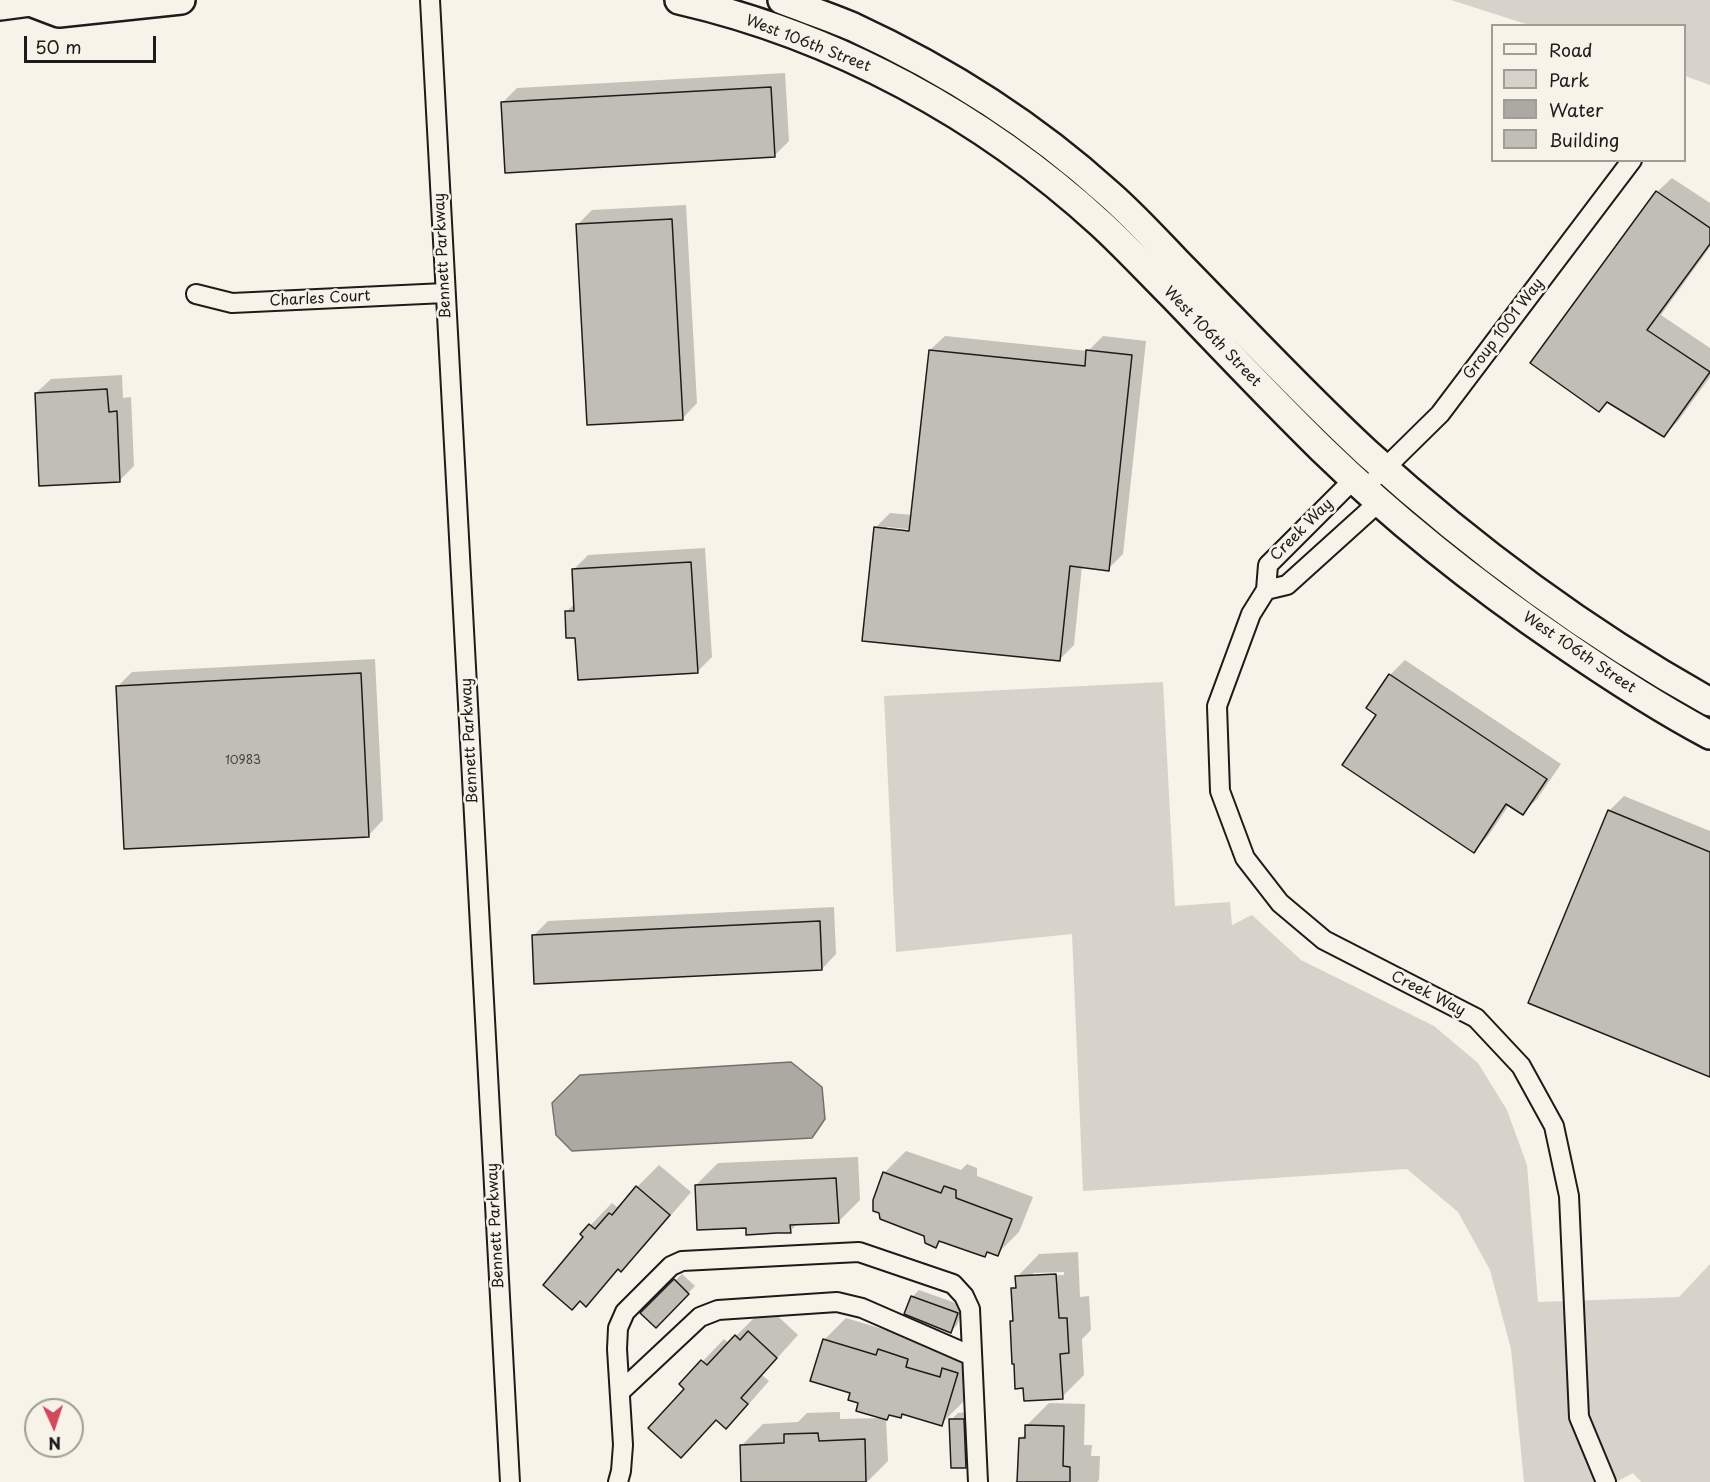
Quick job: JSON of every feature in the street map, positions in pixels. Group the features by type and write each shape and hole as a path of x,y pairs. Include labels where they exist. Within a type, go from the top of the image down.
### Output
{"street":[{"path":"0,6 32,1 59,13 181,0"},
{"name":"Bennett Parkway","path":"430,0 510,1482"},
{"name":"West 106th Street","path":"679,0 748,20 830,49 912,89 1011,152 1055,184 1104,226 1292,419 1434,548 1487,590 1599,669 1710,735"},
{"name":"West 106th Street","path":"782,0 853,27 938,71 980,96 1054,148 1112,196 1330,417 1385,469 1454,528 1498,563 1602,636 1710,702"},
{"name":"Group 1001 Way","path":"1367,489 1440,414 1630,162"},
{"name":"Charles Court","path":"196,294 232,303 445,293"},
{"name":"Creek Way","path":"1367,489 1268,565 1266,590 1251,614 1217,706 1220,791 1245,858 1280,903 1324,940 1476,1018 1521,1066 1554,1126 1569,1196 1579,1417 1606,1482"},
{"name":"Creek Way","path":"1266,590 1287,585 1367,489"},
{"path":"618,1482 623,1445 617,1349 618,1328 625,1312 671,1266 682,1262 859,1252 953,1284 964,1296 970,1309 978,1482"},
{"path":"620,1392 700,1317 718,1310 837,1302 862,1308 972,1356"}],"green space":[{"path":"1451,0 1710,0 1710,85 1686,76 1686,24 1526,24"},
{"path":"1163,682 1175,906 1230,902 1232,925 1252,915 1301,960 1434,1026 1478,1063 1507,1110 1527,1165 1538,1302 1679,1297 1710,1264 1710,1482 1641,1482 1633,1473 1616,1482 1524,1482 1511,1349 1490,1270 1458,1212 1407,1169 1083,1191 1072,934 896,952 884,696"}],"water":[{"path":"791,1062 822,1087 825,1119 812,1138 572,1151 556,1135 552,1103 580,1075"}],"building":[{"path":"771,87 775,157 505,173 501,102"},
{"path":"1656,191 1710,228 1710,244 1647,330 1710,372 1664,437 1607,402 1599,412 1530,363"},
{"path":"672,219 683,420 587,425 576,224"},
{"path":"929,350 1085,366 1086,350 1132,355 1109,571 1070,566 1060,661 862,641 874,527 909,531"},
{"path":"107,389 109,412 117,411 120,482 39,486 35,393"},
{"path":"691,562 698,673 578,680 575,638 566,638 565,611 574,611 572,569"},
{"path":"361,673 369,837 124,849 116,686"},
{"path":"1389,674 1547,779 1523,815 1506,804 1474,853 1342,765 1376,715 1366,708"},
{"path":"1608,810 1710,852 1710,1077 1528,1003"},
{"path":"820,921 822,970 534,984 532,935"},
{"path":"883,1172 941,1193 944,1186 956,1190 956,1198 1012,1219 998,1256 987,1252 985,1257 939,1241 936,1248 925,1243 924,1236 880,1219 879,1213 873,1211 873,1200"},
{"path":"836,1178 839,1223 790,1225 791,1233 746,1235 746,1228 697,1230 695,1185"},
{"path":"636,1186 670,1215 621,1272 618,1269 586,1307 580,1301 572,1310 543,1285 583,1237 580,1234 589,1224 595,1229 609,1213 612,1215"},
{"path":"1056,1274 1059,1318 1067,1318 1069,1353 1060,1354 1063,1399 1024,1401 1023,1388 1015,1389 1014,1364 1012,1364 1011,1288 1016,1288 1015,1276"},
{"path":"674,1279 689,1294 656,1328 640,1313"},
{"path":"911,1296 958,1313 951,1333 904,1314"},
{"path":"748,1331 777,1358 741,1398 748,1404 726,1429 716,1420 681,1458 648,1428 684,1389 679,1384 701,1360 707,1365 735,1335 740,1340"},
{"path":"823,1339 876,1355 878,1349 908,1359 906,1367 940,1377 942,1368 958,1373 942,1426 902,1414 901,1418 889,1415 887,1420 856,1411 858,1403 848,1400 850,1393 810,1381"},
{"path":"949,1419 964,1419 966,1468 951,1468"},
{"path":"1025,1425 1064,1426 1063,1466 1070,1467 1070,1482 1017,1482 1019,1438 1025,1438"},
{"path":"818,1433 819,1441 865,1439 866,1482 741,1482 740,1445 784,1443 784,1434"}]}
